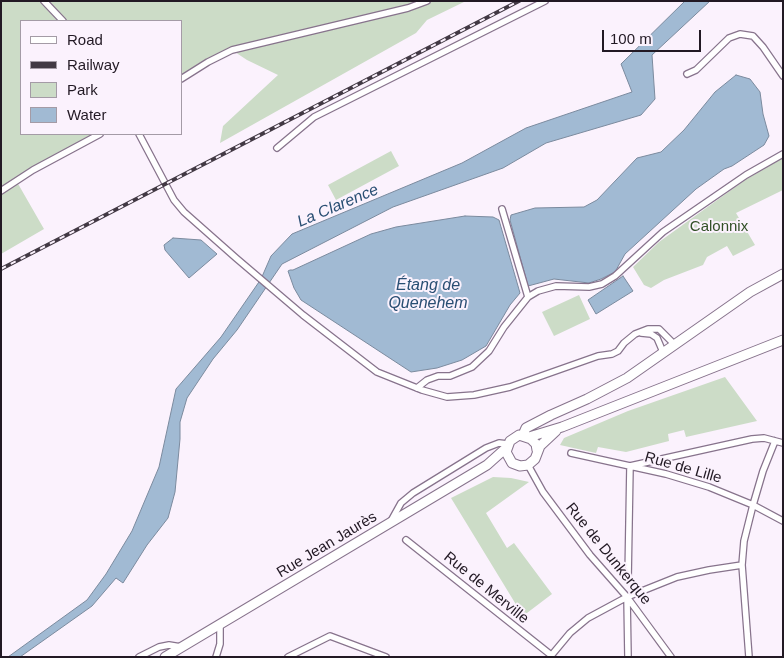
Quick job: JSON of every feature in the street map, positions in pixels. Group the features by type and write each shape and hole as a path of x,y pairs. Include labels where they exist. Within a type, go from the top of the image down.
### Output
{"main road":[{"path":"526,436 526,428 627,378 750,292 783,274"},
{"path":"526,436 536,444 537,450 535,459 528,465 520,466 512,463 507,457 507,446 512,438 562,428 783,340"},
{"path":"537,450 545,440 562,428"},
{"name":"Rue Jean Jaurès","path":"165,657 487,465 507,446"},
{"name":"Rue Jean Jaurès","path":"487,465 512,463"}],"street":[{"path":"44,1 62,20"},
{"path":"182,78 232,50 408,8 427,1"},
{"path":"277,148 314,117 544,1"},
{"path":"687,74 696,70 729,38 740,34 753,36 783,76"},
{"path":"1,191 32,170 98,135"},
{"path":"140,135 174,200 184,212 256,275 377,372 417,388 447,397 510,387 590,359 612,354 618,351 624,343 648,329 659,329 674,344"},
{"path":"417,388 427,380 438,376 450,376 472,367 489,351 504,327 528,297 538,291 556,286 589,287 602,284 615,276 663,232 746,175 783,154"},
{"path":"502,209 528,297"},
{"path":"639,333 651,334 657,338 663,352"},
{"path":"628,580 630,466 752,439 764,438 783,443"},
{"path":"749,657 742,565 744,541 763,471 776,441"},
{"path":"392,522 402,502 413,493 486,448 499,443 507,446"},
{"name":"Rue de Lille","path":"571,453 666,474 709,487 753,505 783,521"},
{"name":"Rue de Dunkerque","path":"528,465 543,492 590,555 627,597 671,657"},
{"name":"Rue de Merville","path":"406,540 550,656"},
{"path":"550,656 570,633 588,618 627,597 677,578 709,570 742,565"},
{"path":"627,597 628,657"},
{"path":"216,657 220,644 220,624"},
{"path":"288,657 330,636 386,657"},
{"name":"Rue Jean Jaurès","path":"139,657 159,647 169,645 181,647"}],"green space":[{"path":"1,1 466,1 427,20 416,33 220,143 223,126 278,75 247,60 232,50 182,78 182,20 20,20 20,135 98,135 17,182 44,229 1,254"},
{"path":"391,151 399,166 336,200 328,185"},
{"name":"Calonnix","path":"783,158 783,190 736,213 755,245 733,256 727,246 707,257 703,265 664,280 651,288 644,285 633,267 659,242 745,180"},
{"path":"579,295 590,319 554,336 542,312"},
{"path":"725,377 757,421 686,437 684,430 668,434 669,441 626,452 598,447 596,453 560,445 564,438 628,411"},
{"path":"493,477 529,482 486,513 507,548 514,543 552,594 523,616 451,498"}],"water":[{"path":"685,1 710,1 652,55 655,99 641,115 546,143 503,168 393,207 282,264 187,398 180,422 175,492 168,518 147,545 123,583 116,578 92,606 20,657 8,657 87,600 106,574 132,531 159,467 176,389 221,337 261,279 271,256 292,234 462,163 526,128 632,92 621,64"},
{"path":"736,75 750,79 760,92 769,136 764,145 732,166 724,169 696,189 625,254 615,272 589,283 554,279 528,286 510,220 511,215 535,208 584,207 597,200 637,158 661,152 684,130 715,92"},
{"name":"Étang de Quenehem","path":"465,216 493,217 499,220 520,293 510,305 486,346 462,360 437,368 411,372 301,300 294,288 288,271 371,234 396,227"},
{"path":"173,238 201,240 217,254 189,278 165,250 164,245"},
{"path":"623,276 633,291 596,314 588,300"}],"railway":[{"path":"1,269 519,1"}],"water label":[{"name":"La Clarence","path":"338,206"}]}
